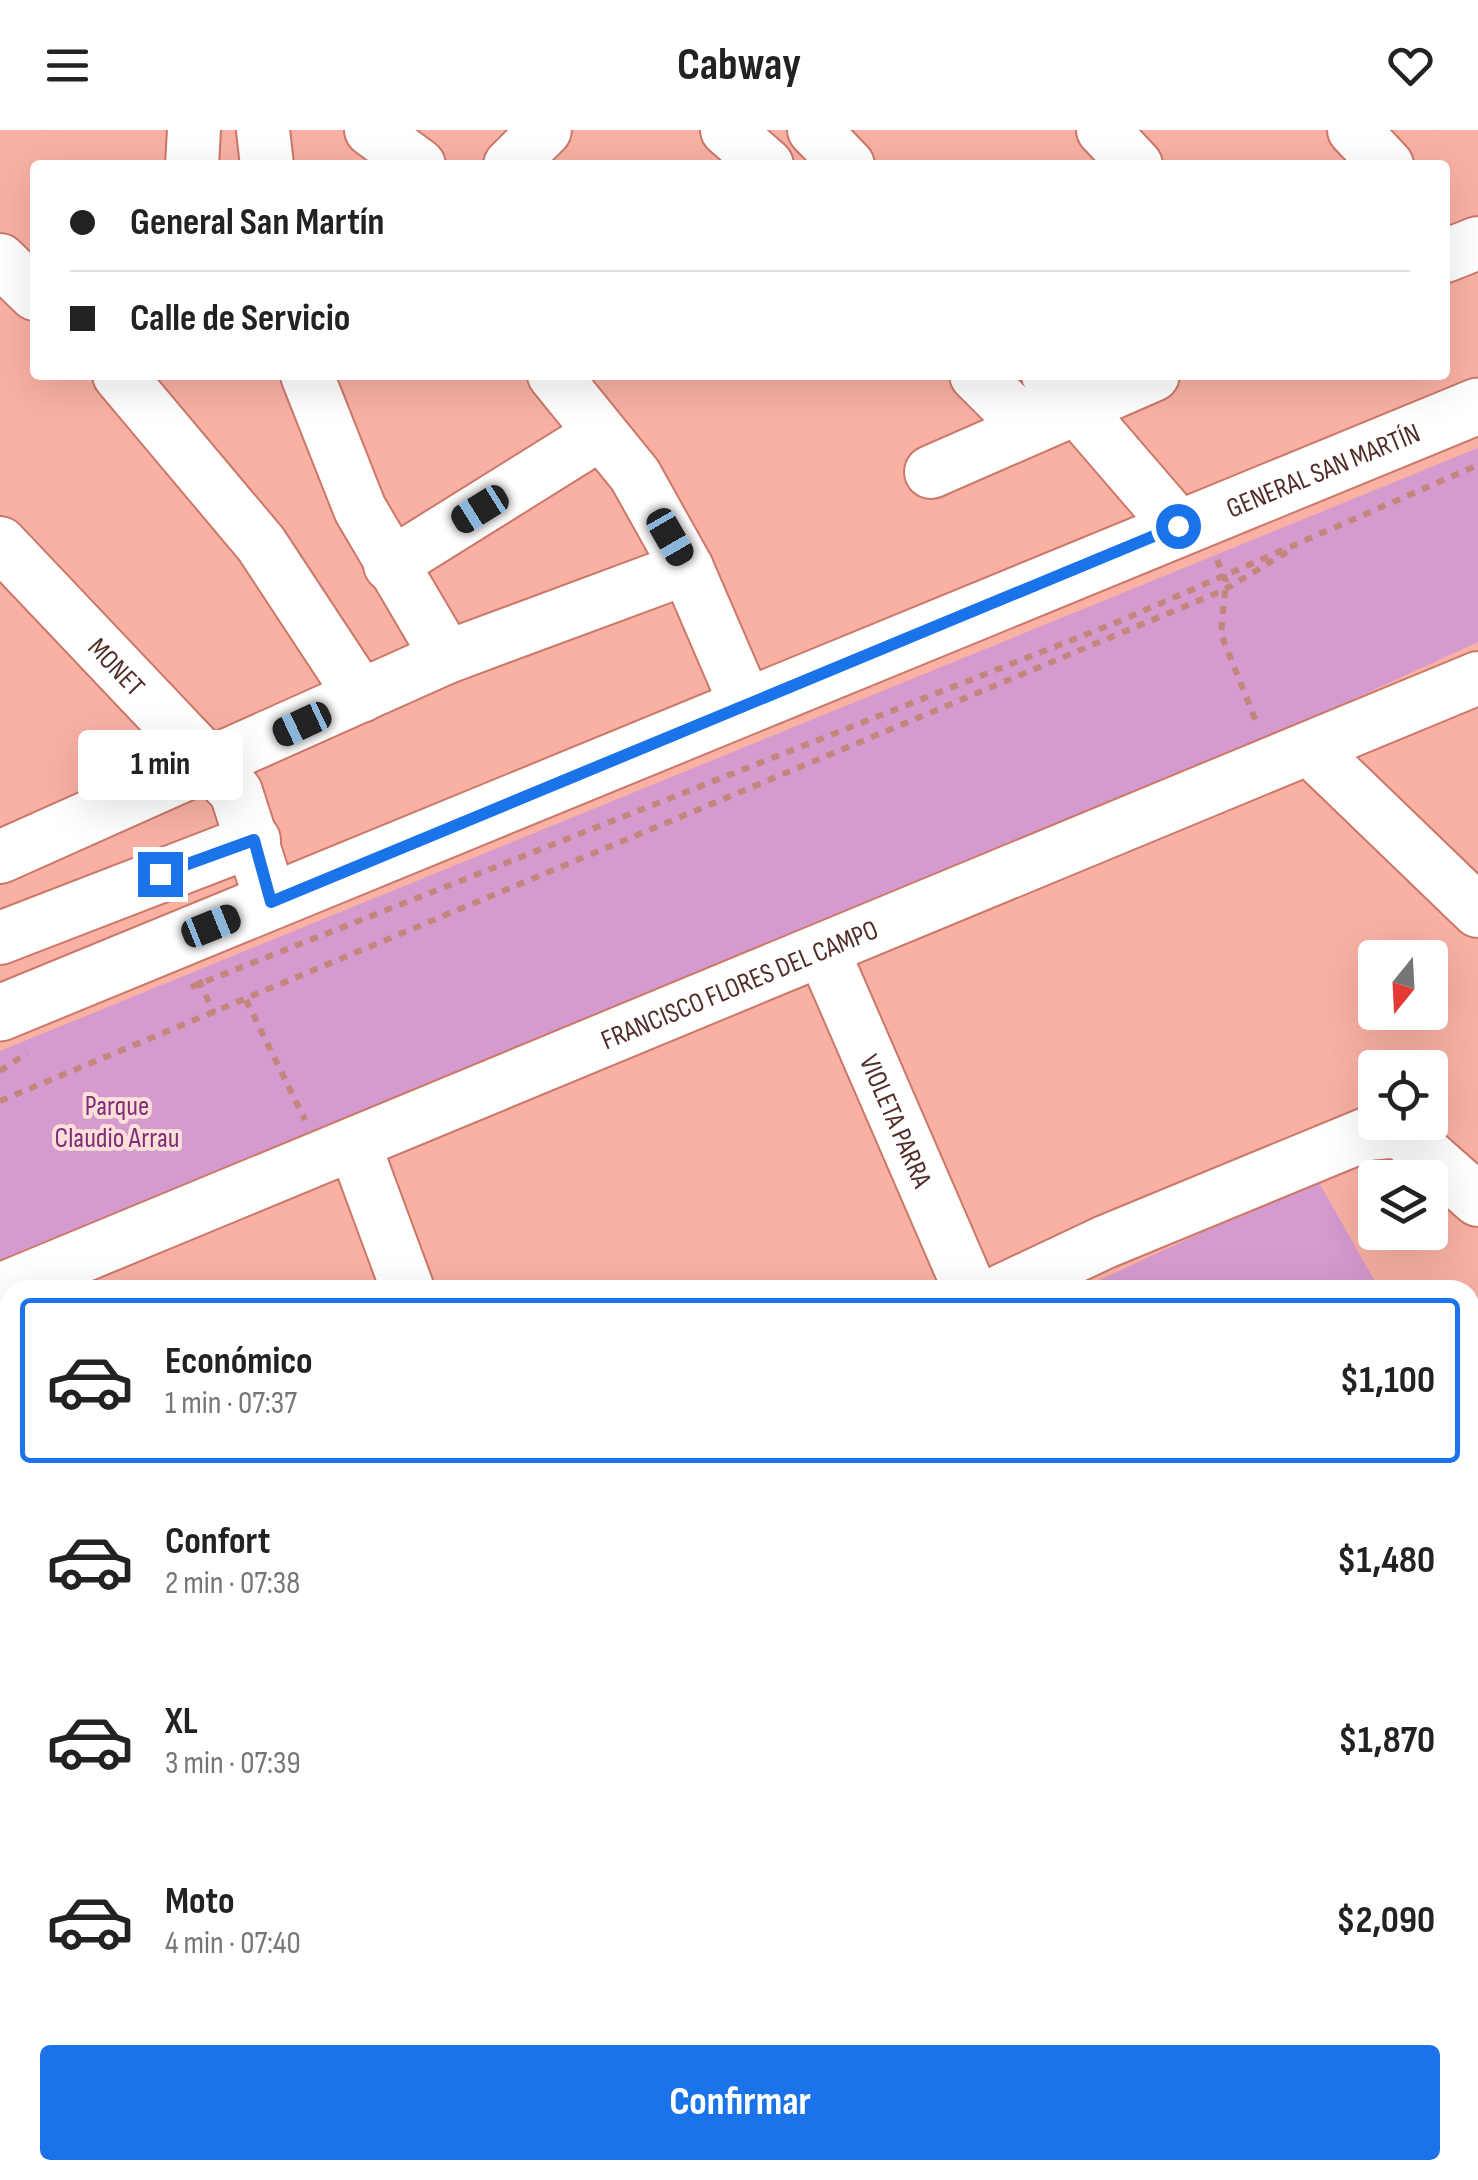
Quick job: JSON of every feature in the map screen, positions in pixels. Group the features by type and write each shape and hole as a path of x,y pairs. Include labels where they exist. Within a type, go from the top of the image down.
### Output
{"main road":[{"name":"GENERAL SAN MARTÍN","path":"17,1031 271,902 1478,406"}],"street":[{"path":"192,160 194,130"},
{"path":"263,130 266,160"},
{"path":"371,130 412,160"},
{"path":"515,160 545,130"},
{"path":"727,130 762,160"},
{"path":"814,130 843,160"},
{"path":"1103,130 1131,160"},
{"path":"1354,130 1382,160"},
{"path":"0,260 30,289"},
{"path":"132,380 261,544 362,696"},
{"path":"309,380 334,450 390,565 447,657"},
{"path":"558,380 635,475 688,568 746,705"},
{"path":"981,380 1028,427"},
{"path":"931,472 1028,427 1063,390 1123,380"},
{"path":"1063,390 1189,522"},
{"path":"390,565 600,434"},
{"name":"MONET","path":"0,543 236,792 271,902"},
{"path":"8,843 212,766 447,657 688,568"},
{"name":"FRANCISCO FLORES DEL CAMPO","path":"22,1280 1478,678"},
{"path":"1292,757 1478,911"},
{"path":"0,938 254,840"},
{"name":"VIOLETA PARRA","path":"823,951 966,1280"},
{"path":"1024,1280 1105,1242 1367,1134 1400,1131 1478,1200"},
{"path":"338,1150 403,1280"}],"path":[{"path":"182,990 1224,576 1478,465"},
{"path":"1189,522 1224,576 1222,634 1292,757"},
{"path":"0,1101 1224,590 1287,552"},
{"path":"246,1000 338,1150"},
{"path":"0,1071 17,1031"}],"green space":[{"name":"Parque Claudio Arrau","path":"1478,448 1478,642 1271,737 21,1280 0,1280 0,1051"},
{"path":"1317,1179 1374,1280 1100,1280"}],"route":[{"path":"160,874 254,840 271,902 1178,526"}]}
